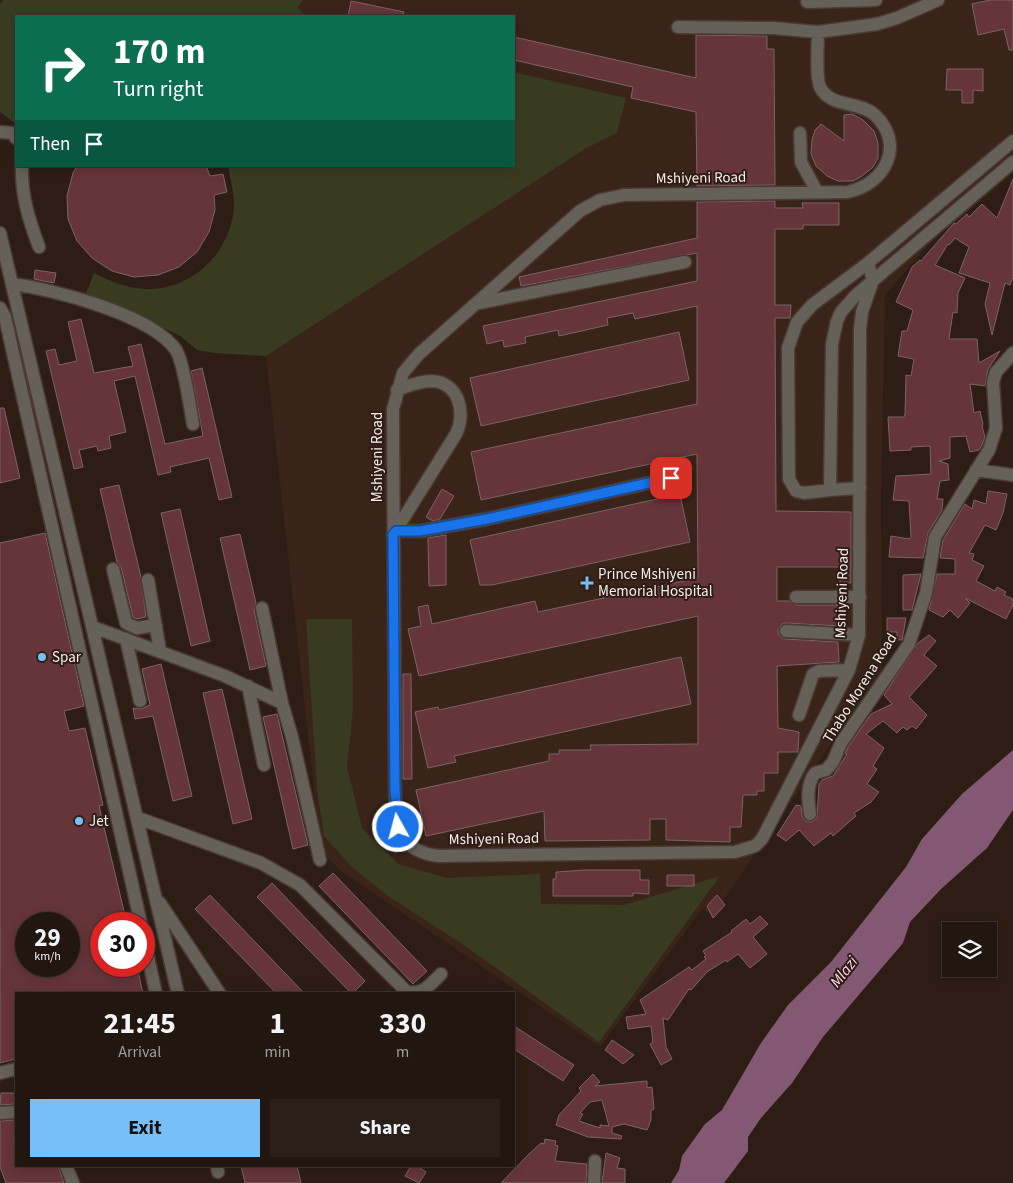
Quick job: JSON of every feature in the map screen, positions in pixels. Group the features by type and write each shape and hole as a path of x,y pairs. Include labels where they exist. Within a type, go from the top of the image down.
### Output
{"street":[{"path":"807,2 876,0"},
{"path":"678,27 774,28 818,32 877,24 897,18 938,0"},
{"name":"Mshiyeni Road","path":"818,32 818,79 821,90 840,102 864,106 884,125 890,152 882,173 866,187 848,192 624,195 600,200 580,211 419,354 403,373 393,409 396,819 402,837 408,845 426,854 438,856 639,854 735,852 746,849 762,839 769,830 849,670 859,635 860,329 862,312 874,280"},
{"path":"0,132 12,133 15,137"},
{"path":"800,132 801,162 817,192"},
{"path":"860,488 800,492 793,488 789,479 788,348 793,329 804,313 868,263 1013,141"},
{"path":"830,490 831,355 834,332 841,312 874,280 1013,162"},
{"path":"22,167 22,185 27,214 39,247"},
{"path":"0,233 1,246 12,284 178,992"},
{"path":"478,303 685,262"},
{"path":"868,263 874,280"},
{"path":"12,284 40,287 76,297 150,327 177,351 193,424"},
{"path":"0,308 7,327 138,912"},
{"name":"Thabo Morena Road","path":"810,814 808,795 810,780 815,773 826,770 833,762 856,721 909,644 926,593 935,537 990,450 996,428 993,382 996,372 1013,353"},
{"path":"394,533 456,434 462,418 460,402 454,393 439,382 420,382 397,390"},
{"path":"976,470 1013,475"},
{"path":"394,533 420,531 487,519 671,478"},
{"path":"113,569 126,623 137,628 156,626"},
{"path":"148,580 160,651"},
{"path":"796,597 860,598"},
{"path":"262,608 282,703 291,730 320,860"},
{"path":"93,627 248,686 282,703"},
{"path":"786,631 859,635"},
{"path":"126,639 140,701"},
{"path":"799,715 813,674 819,671 849,670"},
{"path":"248,686 264,764"},
{"path":"138,818 281,872 300,885 407,992"},
{"path":"155,894 219,992"},
{"path":"420,992 441,974"},
{"path":"152,977 156,992"},
{"path":"0,1073 15,1069"},
{"path":"0,1113 15,1112"},
{"path":"594,1183 595,1161"},
{"path":"66,1167 72,1183"}],"shaded area":[{"name":"Prince Mshiyeni Memorial Hospital","path":"303,0 1013,0 1013,173 929,244 885,295 881,497 882,670 713,915 702,909 600,1047 341,871 321,851 266,356 585,149 617,133 626,98 515,72 515,15 305,15 298,8"}],"green space":[{"path":"3,0 303,0 298,8 305,15 15,15 15,123 0,112 0,4"},
{"path":"515,72 626,98 617,133 585,149 266,356 197,350 179,335 86,293 94,273 125,286 145,289 162,288 179,283 194,275 207,265 218,252 226,237 232,221 233,190 228,167 515,167"},
{"path":"306,619 352,619 353,709 347,767 362,828 398,864 447,878 540,874 541,904 624,905 720,876 599,1042 464,945 388,896 352,867 324,836 317,788"}],"water":[{"name":"Mlazi","path":"1013,750 1013,810 987,848 941,889 910,922 903,943 823,1037 792,1083 761,1118 748,1137 748,1151 724,1183 671,1183 679,1170 682,1156 705,1124 722,1110 761,1043 788,1005 831,962 906,867 922,839 962,794"}],"building":[{"path":"990,0 1013,0 1013,50 1009,50 1004,29 978,35 972,4"},
{"path":"351,1 404,12 403,15 348,15"},
{"path":"696,35 767,36 767,49 774,49 775,185 697,186 696,112 631,98 633,87 515,60 515,37 696,78"},
{"path":"947,69 983,69 983,91 973,90 973,103 962,103 962,90 946,90"},
{"path":"852,114 863,120 874,131 878,143 878,158 873,167 862,176 853,181 838,181 827,176 816,166 811,154 812,140 815,130 821,124 844,141 844,115"},
{"path":"76,167 206,167 210,176 223,174 227,192 214,195 215,210 209,232 197,252 179,267 158,275 134,277 112,271 92,258 77,241 68,219 67,196"},
{"path":"1013,179 1013,277 1010,285 1005,283 992,335 985,304 990,283 959,273 969,247 955,238 948,244 935,265 965,278 958,293 957,313 953,312 949,339 977,339 979,363 1000,351 988,369 985,386 970,384 974,413 980,411 985,437 979,450 970,452 966,436 950,437 950,458 939,461 948,464 949,480 940,481 937,499 943,499 942,510 928,533 923,558 889,557 891,536 909,539 911,537 909,501 893,500 896,476 931,474 930,446 911,447 911,450 890,451 888,417 904,417 906,375 911,376 914,359 898,356 902,331 907,331 913,310 896,302 912,267 921,261 954,223 956,224 967,214 969,217 982,204 997,218"},
{"path":"775,201 775,208 803,208 802,203 839,203 839,225 803,225 803,229 775,229 775,305 791,305 790,318 775,318 776,511 851,512 851,583 840,583 840,567 777,567 777,601 789,601 796,605 838,605 838,626 786,623 782,624 778,630 779,635 785,639 838,642 839,662 777,666 778,728 799,732 798,752 778,752 778,773 764,773 764,791 757,791 757,795 743,795 741,827 730,827 730,842 666,840 666,819 650,819 650,840 545,841 544,811 426,836 416,790 549,761 549,754 559,754 559,750 591,750 590,745 698,744 698,616 419,676 408,629 421,626 418,607 428,605 432,624 535,601 538,612 698,578 697,454 481,500 471,452 697,404 697,306 635,319 633,313 607,318 608,325 559,336 558,330 525,337 526,343 504,347 503,340 487,344 483,326 697,281 697,253 521,286 519,277 697,238 697,202"},
{"path":"35,270 56,273 54,283 34,279"},
{"path":"81,319 94,373 133,366 128,347 141,344 165,444 203,436 191,371 202,368 232,497 219,500 209,458 170,467 171,472 158,475 135,376 114,381 126,432 109,436 111,448 98,451 97,446 79,450 83,467 74,469 46,351 55,349 59,365 77,361 68,322"},
{"path":"679,332 689,380 481,426 470,378"},
{"path":"0,408 4,408 20,478 0,483"},
{"path":"119,485 141,577 146,617 137,619 133,617 121,567 117,562 100,489"},
{"path":"442,489 454,496 440,519 433,521 426,517"},
{"path":"988,491 1007,494 1003,513 996,530 985,525 969,553 974,554 972,560 984,566 976,581 995,591 997,587 1006,592 1004,595 1013,599 1013,605 1006,619 965,598 970,603 958,618 950,610 943,617 929,610 937,574 955,574 955,559 940,558 943,540 965,504 972,509 974,500 986,504"},
{"path":"680,494 690,542 492,585 480,585 470,540"},
{"path":"180,509 210,641 191,646 161,513"},
{"path":"45,533 84,706 64,711 69,731 85,728 103,805 99,806 124,912 90,912 90,977 139,977 143,992 15,992 15,1059 0,1063 0,543"},
{"path":"240,534 256,603 254,610 266,666 250,670 220,538"},
{"path":"446,535 446,585 429,586 428,538"},
{"path":"921,574 912,610 903,610 903,575"},
{"path":"887,618 906,618 902,640 897,640 897,632 887,632"},
{"path":"929,635 936,641 924,655 937,666 909,697 927,715 916,729 912,726 907,730 903,727 897,733 883,721 866,734 884,748 873,766 877,769 867,784 879,792 871,802 854,813 856,816 833,836 831,833 814,846 799,830 786,841 777,835 796,805 801,806 802,816 806,821 812,822 817,818 819,784 822,780 833,776 847,754 845,754 848,747 871,714 892,704 884,695 918,643"},
{"path":"681,657 691,704 454,756 456,762 428,768 415,712 438,707 439,710"},
{"path":"161,664 192,796 173,801 153,716 135,719 133,708 141,709 150,705 142,669"},
{"path":"403,674 411,674 412,779 403,779"},
{"path":"222,689 252,819 233,824 203,693"},
{"path":"277,714 308,845 293,849 263,717"},
{"path":"640,870 640,880 649,880 649,894 633,893 633,896 553,896 553,879 556,879 556,872"},
{"path":"333,873 427,971 413,984 319,886"},
{"path":"667,875 694,875 694,886 667,886"},
{"path":"272,883 365,981 354,992 350,992 257,897"},
{"path":"210,895 303,992 275,992 195,909"},
{"path":"717,895 725,905 713,918 707,906"},
{"path":"760,916 768,924 753,937 767,954 750,968 738,954 707,972 691,990 689,989 668,1020 663,1018 666,1047 672,1059 661,1065 650,1044 653,1042 651,1026 628,1029 626,1017 646,1014 640,1000 689,967 692,970 706,959 703,951 732,932 746,919 750,924"},
{"path":"515,1027 574,1065 563,1081 515,1050"},
{"path":"612,1040 634,1055 623,1064 605,1050"},
{"path":"593,1074 600,1082 595,1086 647,1081 647,1088 652,1087 654,1109 651,1110 651,1120 647,1130 624,1124 612,1127 612,1133 622,1136 621,1139 588,1137 556,1125 559,1115 581,1091 579,1088","holes":["602,1100 609,1126 600,1125 600,1128 579,1121 583,1114 580,1113 590,1102"]},
{"path":"1,1093 15,1093 15,1104 0,1105"},
{"path":"15,1120 15,1167 58,1167 64,1183 6,1183 0,1167 0,1121"},
{"path":"545,1139 556,1141 555,1145 558,1146 555,1161 587,1164 586,1183 501,1183 541,1143 544,1144"},
{"path":"606,1153 620,1158 617,1168 625,1169 625,1183 602,1183"},
{"path":"241,1167 297,1167 301,1183 245,1183"},
{"path":"410,1167 418,1167 426,1172 419,1183 405,1176"}],"place":[{"name":"Prince Mshiyeni Memorial Hospital","path":"587,583"},
{"name":"Spar","path":"42,657"},
{"name":"Jet","path":"79,821"}],"route":[{"path":"398,827 395,789 393,535 396,531 409,532 436,529 671,478"}]}
